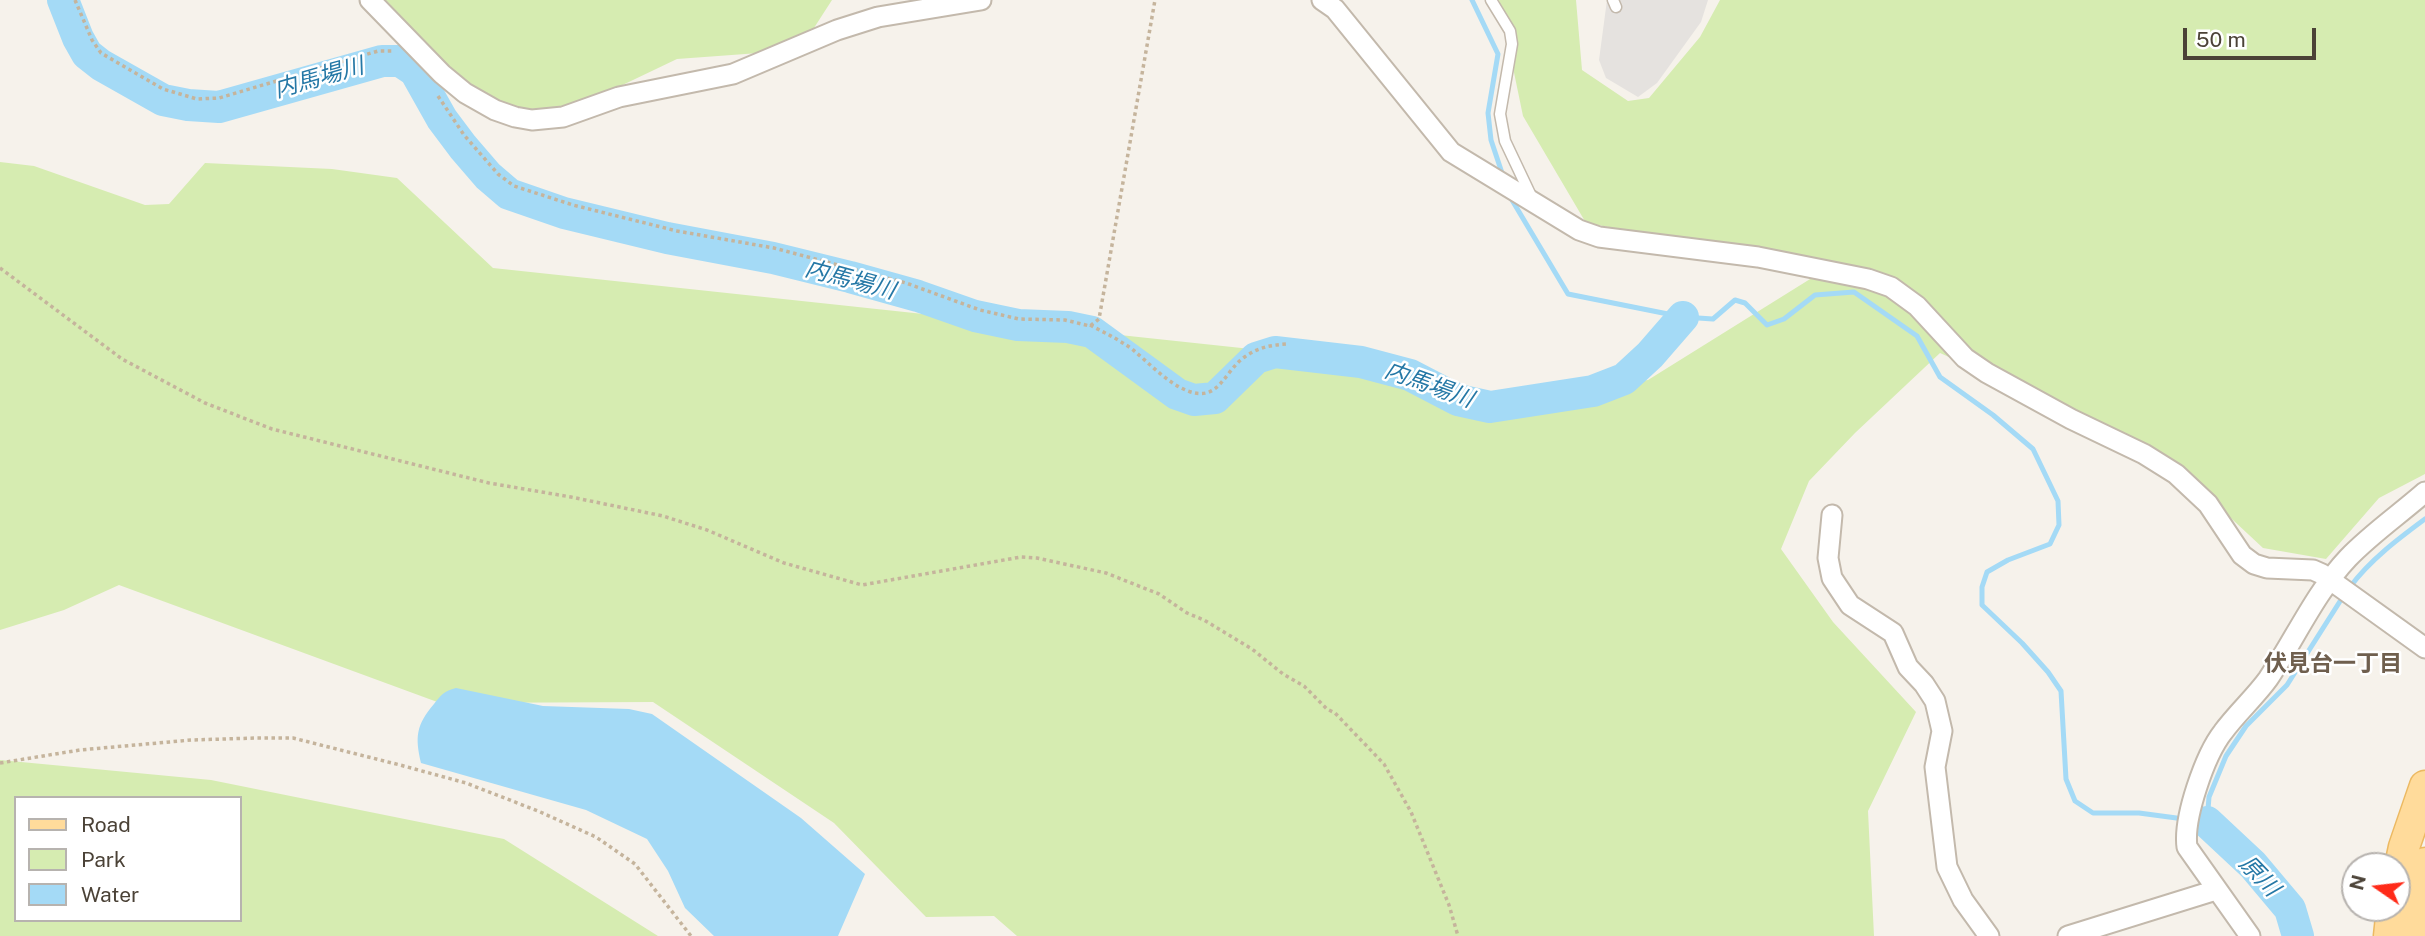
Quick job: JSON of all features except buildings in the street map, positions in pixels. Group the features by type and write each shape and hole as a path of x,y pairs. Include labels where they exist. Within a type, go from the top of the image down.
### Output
{"main road":[{"path":"2403,852 2425,786"},
{"path":"2415,936 2416,913 2425,863"}],"street":[{"path":"370,0 442,74 465,93 495,110 532,120 563,117 619,97 733,74 837,30 878,17 981,0"},
{"path":"1322,0 1335,9 1451,152 1493,179 1579,229 1599,237 1758,257 1868,279 1891,287 1917,306 1965,358 1987,373 2071,419 2144,454 2176,474 2208,504 2242,555 2255,564 2292,571 2313,570 2425,648"},
{"path":"2250,936 2187,847 2185,835 2190,808 2203,771 2221,734 2341,588 2349,557 2425,492"},
{"path":"1832,515 1828,558 1832,578 1850,605 1892,633 1908,667 1935,701 1942,731 1935,767 1947,867 1963,900 1989,936"},
{"path":"2068,936 2216,890"}],"lane":[{"path":"1491,0 1510,31 1512,44 1500,114 1506,141 1534,202"}],"path":[{"path":"75,0 92,40 102,53 163,89 197,99 219,98 377,51 388,49 398,52"},
{"path":"1090,326 1099,319 1155,0"},
{"path":"434,87 444,108 498,174 514,186 573,205 677,231 774,248 906,283 981,310 1019,319 1065,320 1090,326 1116,338 1180,387 1201,394 1209,394 1244,357 1262,347 1287,344"},
{"path":"0,268 122,359 205,403 272,429 489,483 572,496 663,516 707,530 784,563 862,584 1021,558 1037,558 1106,573 1159,594 1252,649 1283,674 1304,686 1327,709 1335,713 1384,764 1411,812 1450,905 1458,936"},
{"path":"0,763 80,750 191,740 293,738 466,783 596,837 635,864 691,936"}],"green space":[{"path":"382,0 832,0 812,31 759,53 677,59 566,112 502,109 440,63 401,16"},
{"path":"1499,0 1576,0 1582,70 1628,101 1649,98 1700,37 1720,0 2425,0 2425,474 2379,498 2326,559 2263,548 2190,480 2062,408 1940,353 1855,433 1809,481 1781,549 1833,622 1916,712 1868,811 1874,936 1017,936 994,916 926,917 834,823 653,702 440,703 119,585 64,610 0,630 0,162 34,166 145,205 169,204 205,163 332,169 397,178 493,268 1335,358 1437,394 1492,399 1648,380 1831,266 1586,223 1523,116"},
{"path":"0,760 211,780 504,839 658,936 0,936"}],"shaded area":[{"path":"1607,0 1708,0 1701,22 1657,83 1638,97 1606,78 1599,60"}],"water":[{"path":"456,688 543,706 629,709 652,714 801,818 865,874 838,936 714,936 685,908 668,871 647,839 586,810 421,763 418,746 420,725 441,696"}],"waterway":[{"name":"内馬場川","path":"63,0 87,54 101,65 163,100 219,107 382,61 400,61 415,71 442,119 463,147 488,176 509,194 564,213 850,277 918,296 975,316 1018,325 1068,327 1092,332 1177,394 1194,400 1215,398 1256,358 1275,352 1361,362 1410,375 1458,400 1490,407 1593,391 1624,379 1650,355 1683,317"},
{"path":"1472,0 1498,54 1488,113 1491,140 1503,176"},
{"path":"1509,195 1568,294 1683,317 1713,319 1735,300 1745,303 1767,325 1784,319 1815,295 1854,292 1917,336 1940,377 1993,415 2033,449 2058,501 2059,525 2050,544 2008,560 1987,572 1982,587 1982,605 2022,643 2061,691 2066,779 2075,801 2093,813 2139,813 2184,819"},
{"path":"2350,587 2375,559 2425,519"},
{"path":"2194,821 2207,822 2209,797 2226,756 2246,726 2287,685 2344,595"},
{"name":"原川","path":"2207,822 2253,865 2290,909 2298,936"}],"district":[{"name":"伏見台一丁目","path":"2333,664"}]}
